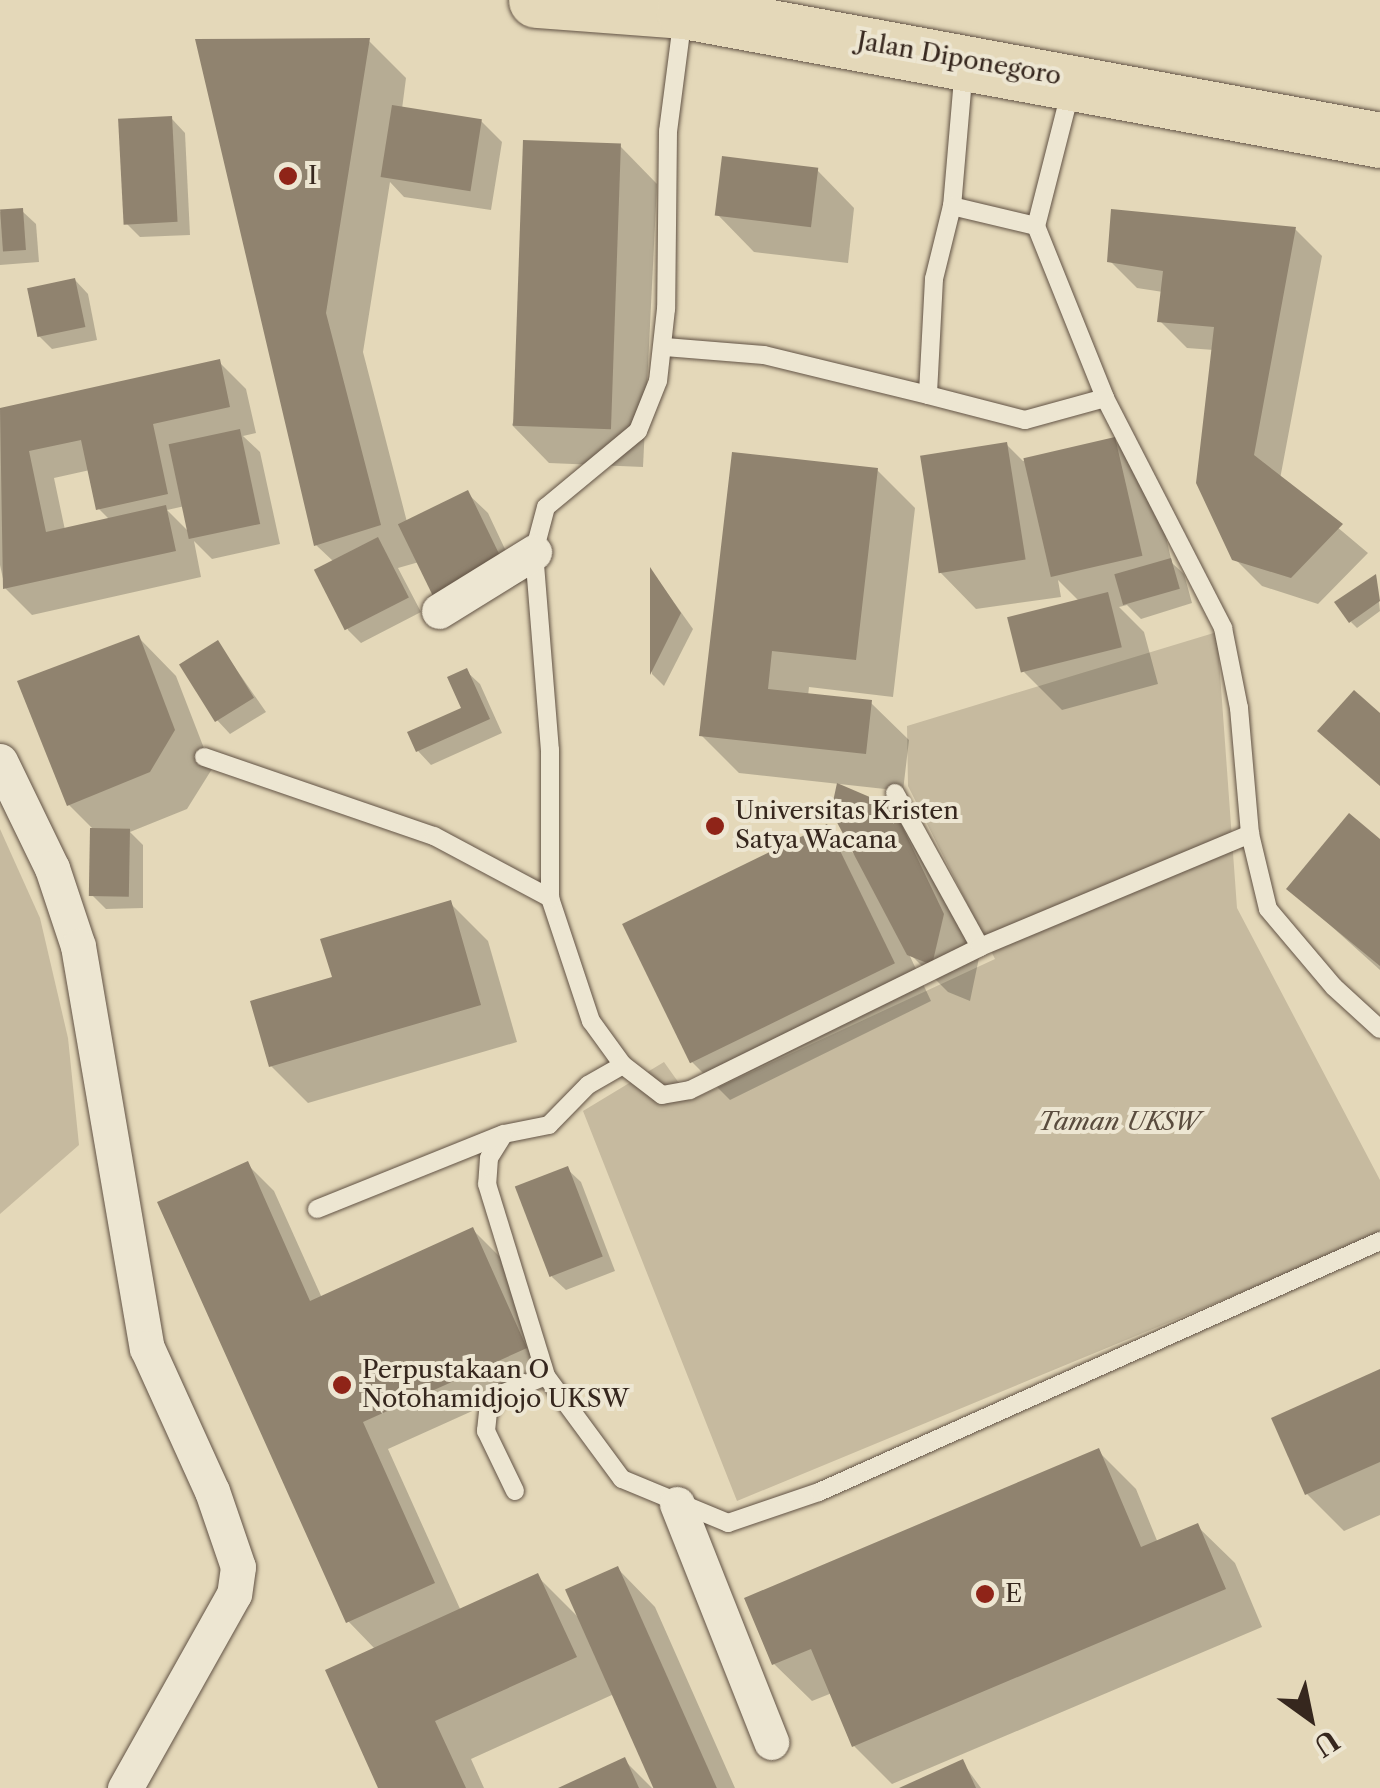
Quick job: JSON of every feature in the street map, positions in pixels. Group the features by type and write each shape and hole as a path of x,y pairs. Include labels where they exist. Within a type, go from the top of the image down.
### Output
{"main road":[{"name":"Jalan Diponegoro","path":"536,0 684,11 1073,79 1380,140"}],"street":[{"path":"439,611 534,552"},
{"path":"0,761 52,868 78,946 146,1348 212,1491 238,1567 234,1594 125,1788"},
{"path":"677,1504 771,1742"}],"lane":[{"path":"684,11 666,165 665,347 638,431 546,506 534,552 550,750 550,898 591,1022 623,1065 662,1095 690,1090 980,948 1250,834"},
{"path":"928,395 934,280 952,206 964,61"},
{"path":"1073,79 1036,226 1105,398 1223,628 1239,708 1250,834 1268,909 1334,987 1380,1029"},
{"path":"952,206 1036,226"},
{"path":"665,347 764,355 1026,420 1105,398"},
{"path":"204,757 434,836 550,898"},
{"path":"895,793 980,948"},
{"path":"317,1209 504,1134 549,1125 588,1085 623,1065"},
{"path":"504,1134 489,1158 487,1184 546,1376 622,1479 728,1523 818,1492 1380,1242"},
{"path":"515,1490 486,1431 488,1413 500,1394 546,1376"}],"green space":[{"name":"Taman UKSW","path":"1217,632 1237,908 1380,1180 1380,1235 737,1501 583,1111 664,1062 691,1100 995,959 908,786 907,726"},
{"path":"0,829 40,918 68,1038 79,1145 0,1214"}],"building":[{"name":"I","path":"370,38 326,313 381,525 314,546 195,39"},
{"path":"392,105 482,119 470,191 381,177"},
{"path":"172,116 178,222 124,225 118,119"},
{"path":"523,140 621,143 611,429 513,426"},
{"path":"722,156 818,168 811,227 715,216"},
{"path":"23,208 26,250 3,252 0,210"},
{"path":"1111,209 1296,227 1254,455 1343,524 1291,578 1232,560 1196,483 1214,327 1157,322 1163,271 1107,262"},
{"path":"75,278 85,327 37,337 27,288"},
{"path":"220,359 230,407 153,424 168,494 96,510 81,440 29,451 46,532 166,505 176,551 3,589 0,408"},
{"path":"240,429 260,524 189,539 169,444"},
{"path":"1115,437 1142,556 1051,577 1023,458"},
{"path":"1007,442 1026,560 939,573 920,456"},
{"path":"732,452 878,468 856,660 772,651 768,689 872,700 866,754 699,736"},
{"path":"468,490 503,562 433,596 398,524"},
{"path":"378,537 409,598 345,630 314,570"},
{"path":"1171,558 1180,589 1123,605 1114,574"},
{"path":"650,567 681,613 650,675"},
{"path":"1376,574 1380,601 1349,623 1334,602"},
{"path":"1108,592 1122,647 1021,672 1007,617"},
{"path":"139,635 175,730 150,772 67,806 17,681"},
{"path":"218,640 254,698 215,722 179,664"},
{"path":"467,668 490,719 416,752 407,732 461,708 447,677"},
{"path":"1354,690 1380,713 1380,786 1317,731"},
{"path":"837,783 893,807 944,914 932,965 907,955 831,811"},
{"path":"1349,813 1380,839 1380,966 1286,889"},
{"path":"827,824 895,963 690,1063 622,924"},
{"path":"90,828 130,829 129,897 89,896"},
{"path":"451,900 481,1005 269,1067 250,1001 332,977 320,939"},
{"name":"Perpustakaan O Notohamidjojo UKSW","path":"248,1161 310,1301 473,1227 527,1348 363,1422 435,1583 346,1623 157,1202"},
{"path":"568,1166 603,1257 550,1277 515,1186"},
{"path":"1380,1369 1380,1462 1305,1495 1271,1418"},
{"name":"E","path":"1099,1448 1141,1547 1198,1523 1226,1589 852,1747 811,1649 772,1665 744,1598"},
{"path":"618,1566 717,1788 653,1788 565,1590"},
{"path":"538,1573 577,1657 435,1721 466,1788 378,1788 325,1670"},
{"path":"625,1757 639,1788 558,1788"},
{"path":"963,1759 976,1788 899,1788"}],"place":[{"name":"I","path":"288,176"},
{"name":"Universitas Kristen Satya Wacana","path":"715,826"},
{"name":"Perpustakaan O Notohamidjojo UKSW","path":"342,1385"},
{"name":"E","path":"985,1594"}]}
